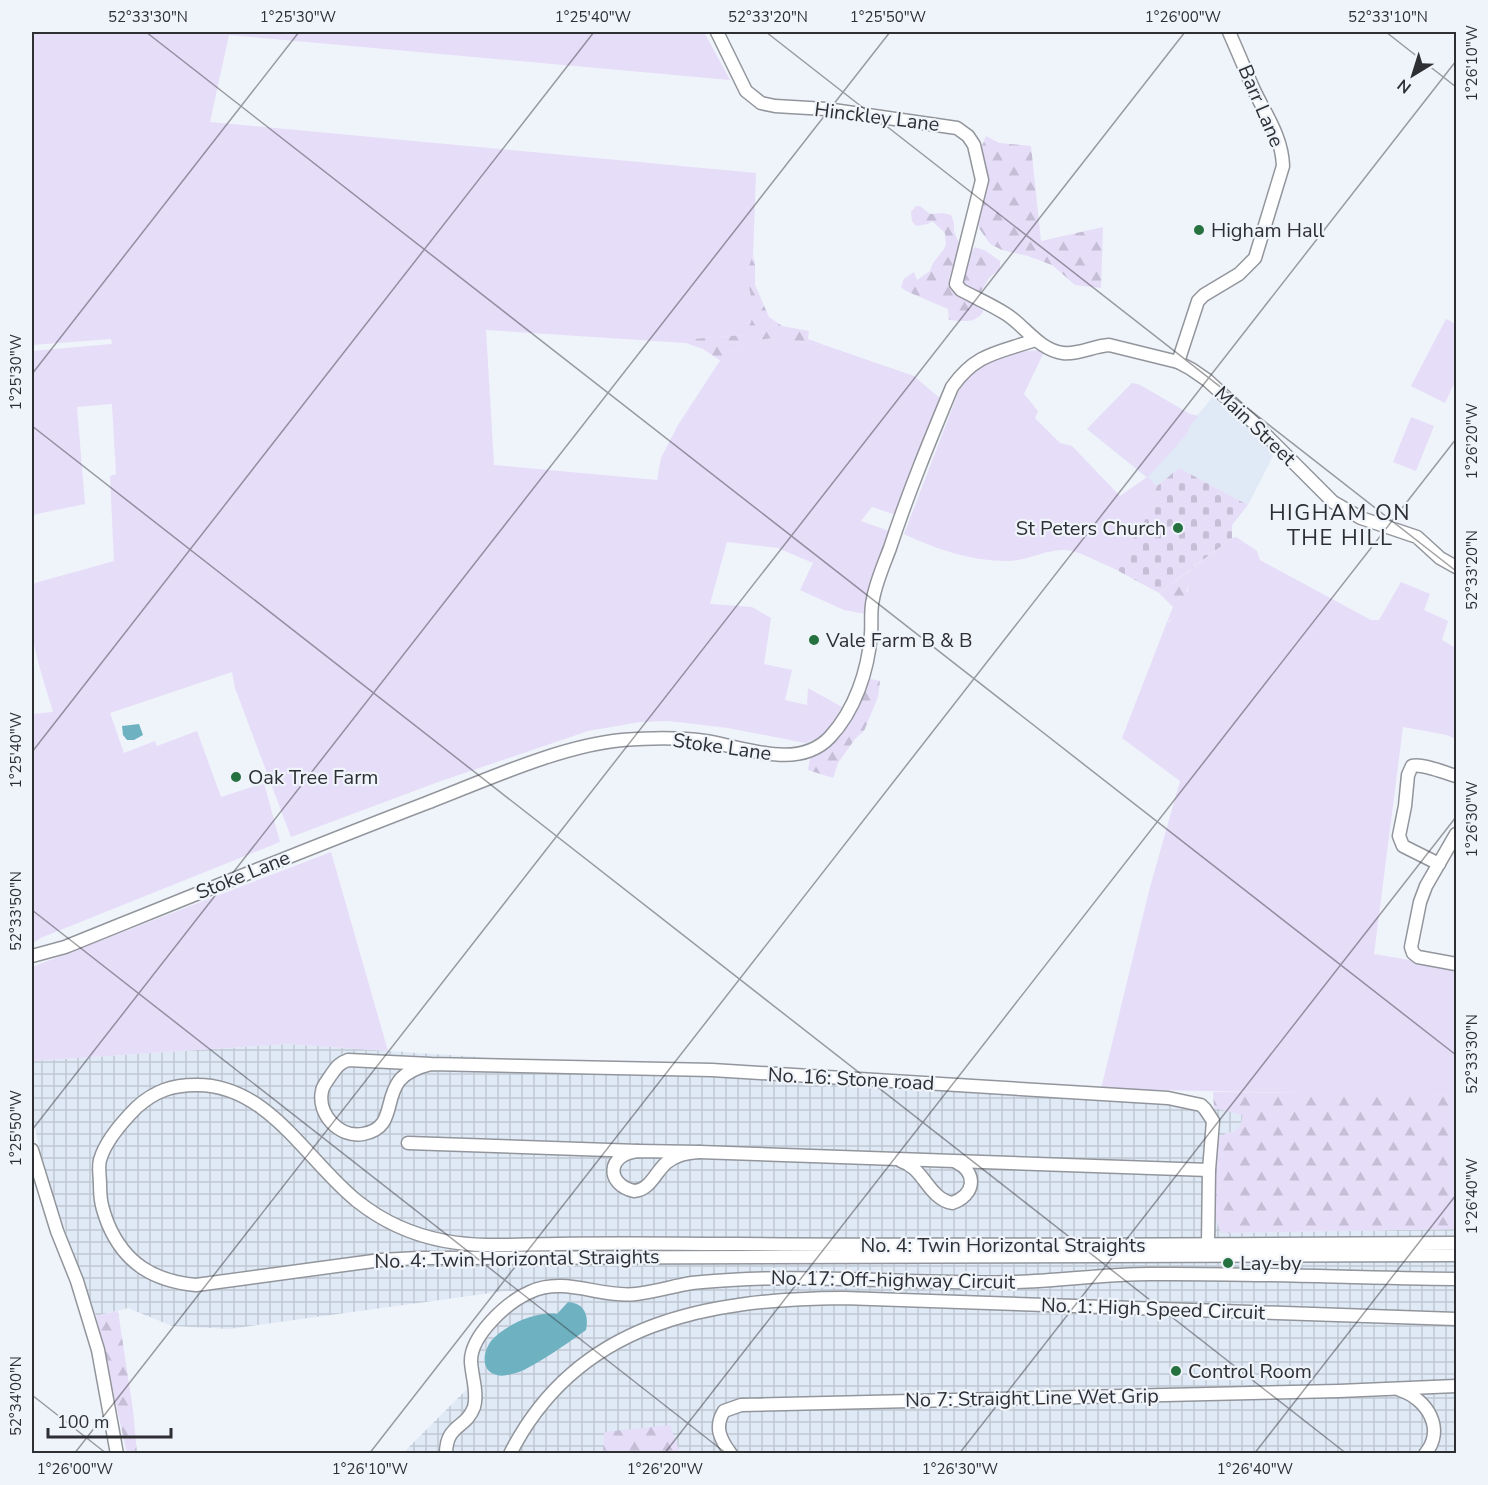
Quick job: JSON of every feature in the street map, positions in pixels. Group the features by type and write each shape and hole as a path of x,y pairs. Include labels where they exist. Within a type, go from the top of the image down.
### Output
{"street":[{"name":"Hinckley Lane","path":"717,32 746,91 761,103 826,109 957,128 968,136 974,145 982,180 956,284 960,290 1004,312 1022,325 1035,340"},
{"name":"Barr Lane","path":"1178,362 1198,301 1204,294 1239,274 1255,258 1283,166 1282,150 1278,139 1229,32"},
{"name":"Main Street","path":"1035,340 1061,353 1075,353 1109,345 1178,362 1191,369 1215,387 1333,502 1361,518 1417,537 1440,558 1456,567"},
{"name":"Stoke Lane","path":"32,956 65,947 290,856 528,765 580,748 620,740 662,738 703,741 776,755 800,754 819,746 828,739 847,714 863,679 871,635 872,600 898,522 952,387 963,372 978,359 1035,340"},
{"path":"1439,864 1403,846 1400,842 1408,775 1412,766 1420,764 1456,776"},
{"path":"1456,834 1425,886 1412,947 1413,953 1419,957 1456,964"},
{"name":"No. 16: Stone road","path":"431,1064 417,1068 399,1081 391,1098 390,1110 386,1119 374,1130 354,1134 342,1131 328,1120 324,1112 321,1096 323,1088 341,1062 348,1060 712,1070 1167,1098 1195,1103 1205,1108 1209,1114 1213,1121 1209,1170"},
{"name":"No. 4: Twin Horizontal Straights","path":"1456,1243 996,1246 450,1242 402,1229 378,1216 340,1187 287,1131 257,1105 242,1095 206,1085 181,1085 168,1088 146,1099 124,1118 100,1160 100,1201 115,1241 136,1264 159,1277 171,1282 196,1285 381,1260 418,1258 1456,1255"},
{"path":"408,1143 956,1162 1057,1163 1209,1170 1208,1245"},
{"path":"32,1150 98,1350 117,1454"},
{"path":"638,1152 622,1155 616,1162 614,1170 615,1177 620,1184 634,1191 646,1187 666,1164 680,1155 699,1152"},
{"path":"879,1159 903,1161 909,1164 938,1196 952,1203 964,1197 971,1181 968,1170 956,1162"},
{"name":"No. 17: Off-highway Circuit","path":"446,1454 448,1436 466,1420 474,1406 476,1396 471,1360 472,1349 477,1339 507,1308 527,1293 541,1287 579,1287 620,1295 691,1283 751,1279 945,1283 1015,1282 1096,1275 1152,1274 1456,1279"},
{"name":"No. 1: High Speed Circuit","path":"510,1454 523,1431 547,1398 580,1366 618,1342 657,1323 700,1310 728,1306 785,1299 843,1298 1456,1319"},
{"name":"No 7: Straight Line Wet Grip","path":"731,1454 720,1436 719,1423 724,1411 741,1405 1339,1391 1456,1386"},
{"name":"No 7: Straight Line Wet Grip","path":"1388,1389 1410,1393 1430,1413 1434,1435 1425,1454"}],"shaded area":[{"path":"1132,383 1140,385 1197,416 1215,394 1261,435 1273,456 1248,505 1179,468 1157,486 1087,429"},
{"path":"287,1044 594,1065 702,1066 824,1071 1101,1089 1198,1111 1214,1108 1243,1114 1238,1130 1225,1134 1222,1233 1456,1229 1456,1453 405,1453 466,1390 472,1346 515,1296 514,1291 229,1329 172,1326 128,1308 96,1316 46,1177 32,1115 32,1061"}],"green space":[{"path":"32,32 704,32 730,80 229,35 210,122 756,173 753,256 748,269 754,314 750,327 743,335 692,339 686,343 486,330 494,465 657,480 661,458 678,425 725,353 759,340 772,338 827,346 914,376 943,401 896,515 872,507 861,521 889,531 890,537 866,614 844,610 800,590 813,563 778,548 727,542 710,604 752,607 771,618 764,664 792,670 785,700 807,705 808,688 842,707 826,735 805,743 728,728 669,721 640,722 588,731 438,782 291,837 235,688 232,672 110,713 124,753 155,741 157,746 197,731 221,797 264,783 280,842 32,943 32,714 53,712 31,630 31,597 35,583 114,561 110,476 116,474 112,404 77,407 85,504 32,515 32,351 112,344 111,339 32,345"},
{"path":"986,136 999,143 1031,146 1041,241 1103,227 1101,288 1075,285 1052,265 1002,250 990,244 979,228 978,218 984,171 982,146"},
{"path":"916,206 920,206 930,214 951,215 954,232 960,245 949,278 957,291 983,309 980,316 968,321 949,320 948,309 901,287 904,279 914,272 917,280 930,271 946,244 945,233 932,221 916,226 912,221 911,212"},
{"path":"975,247 986,251 1000,261 1000,269 989,278 979,295 966,289 963,278 969,256"},
{"path":"753,256 755,285 769,317 782,326 809,331 808,339 827,346 772,338 759,340 725,353 721,361 703,349 686,343 692,339 743,335 752,319 748,270"},
{"path":"1446,319 1456,324 1456,380 1445,403 1411,386"},
{"path":"1045,350 1024,394 1038,411 1035,418 1060,443 1072,446 1120,496 1147,477 1087,429 1132,383 1198,416 1187,434 1148,477 1157,486 1143,525 1113,568 1066,550 1007,561 980,559 941,549 904,534 962,383 979,367 999,357"},
{"path":"1411,417 1434,426 1416,471 1393,462"},
{"path":"1179,468 1248,505 1232,525 1232,538 1159,593 1113,568 1143,525 1157,486"},
{"path":"1236,537 1257,551 1260,560 1371,620 1379,620 1401,582 1430,594 1424,610 1448,621 1442,640 1456,648 1456,739 1447,735 1403,727 1374,954 1456,968 1456,1096 1101,1089 1149,891 1180,781 1122,738 1167,622 1170,621 1188,590 1189,571"},
{"path":"1189,571 1188,584 1181,606 1167,622 1173,607 1159,593"},
{"path":"867,678 880,681 878,697 864,731 855,739 838,763 833,778 808,770 810,758 834,739"},
{"path":"331,852 388,1051 287,1044 32,1061 32,967"},
{"path":"1213,1092 1456,1096 1456,1229 1221,1233 1214,1214 1217,1141 1221,1136 1238,1128 1243,1115 1214,1108"},
{"path":"118,1311 137,1453 127,1453 96,1316"},
{"path":"670,1425 680,1453 603,1453 604,1432"}],"water":[{"path":"139,724 143,735 134,740 127,740 123,735 122,726"},
{"path":"568,1302 578,1305 584,1311 587,1320 586,1330 519,1372 499,1376 488,1370 485,1361 486,1350 497,1335 521,1320 540,1315 557,1314"}],"place":[{"name":"Higham Hall","path":"1199,230"},
{"name":"St Peters Church","path":"1178,528"},
{"name":"Vale Farm B & B","path":"814,640"},
{"name":"Oak Tree Farm","path":"236,777"},
{"name":"Lay-by","path":"1228,1263"},
{"name":"Control Room","path":"1176,1371"}],"district":[{"name":"HIGHAM ON THE HILL","path":"1340,526"}]}
